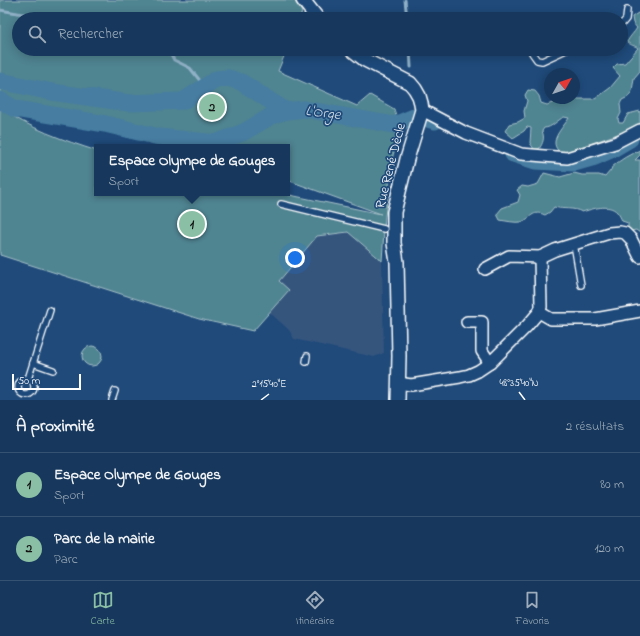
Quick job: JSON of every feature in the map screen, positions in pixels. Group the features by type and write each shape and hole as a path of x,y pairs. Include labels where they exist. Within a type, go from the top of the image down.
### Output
{"street":[{"path":"303,0 312,12"},
{"name":"Rue René Dècle","path":"360,56 410,83 419,96 421,103 421,113 403,174 394,212 394,243 397,262 398,400"},
{"path":"421,113 466,133 521,154 567,158 616,143 640,130"},
{"path":"485,269 509,256 540,256 608,233 620,232 625,233 631,239 640,257"},
{"path":"399,382 411,384 460,377 478,371 490,362 528,326 539,312 541,302 540,256"},
{"path":"539,312 551,319 595,318 640,311"},
{"path":"467,322 482,322 482,351 490,362"}],"lane":[{"path":"534,56 536,60 542,61 553,56"},
{"path":"281,204 384,229"},
{"path":"574,244 581,285"},
{"path":"28,379 50,310"},
{"path":"306,362 307,356"},
{"path":"33,363 53,370"},
{"path":"28,379 34,385 33,390 30,394 22,398 18,391 18,386 21,380 28,379"},
{"path":"112,400 115,391"}],"shaded area":[{"path":"348,232 382,261 384,353 374,357 294,339 289,330 269,312 288,290 279,281 317,236"}],"green space":[{"path":"0,0 294,0 302,12 12,12 12,56 284,56 278,71 357,106 370,95 394,109 401,132 393,155 385,216 382,261 348,232 317,236 279,281 289,290 253,331 199,319 0,255 0,108 34,127 59,138 94,150 94,196 290,195 381,214 290,181 290,144 181,144 0,99"},
{"path":"640,13 640,71 634,78 632,91 628,97 622,100 620,104 621,113 618,119 619,123 623,123 628,114 640,111 640,124 637,127 561,153 557,149 555,140 569,118 561,118 550,127 544,128 542,131 542,145 539,149 534,149 530,143 531,128 527,127 524,131 513,138 505,131 509,124 518,122 525,118 524,111 527,101 525,95 528,90 535,91 539,96 541,103 547,105 580,104 580,99 595,99 610,88 620,76 613,68 617,64 625,63 638,48 628,43 629,38 637,28 633,23 632,17"},
{"path":"640,150 640,155 635,160 640,160 640,233 636,230 631,231 628,228 628,223 622,221 614,209 605,207 582,212 554,207 545,215 537,213 521,222 500,220 497,214 502,208 518,202 520,195 517,190 522,186 528,187 538,184 544,173 560,177 574,173 582,175 599,175 605,177 615,164 625,157"},
{"path":"92,346 99,349 102,356 99,363 92,366 85,363 82,356 85,349"}],"waterway":[{"path":"405,0 406,12"},
{"path":"0,10 12,12"},
{"path":"172,56 174,60 190,68 205,87"},
{"path":"410,56 411,67"},
{"path":"0,81 52,92 129,103 183,101 217,79 228,78 241,82 286,111"},
{"name":"L'Orge","path":"0,100 15,109 105,124 159,137 216,143 244,132 271,116 286,111 304,109 394,125 416,116 435,121"},
{"name":"L'Orge","path":"513,154 535,161 574,163 595,157 630,139"}],"place":[{"name":"Parc de la mairie","path":"212,107"},
{"name":"Espace Olympe de Gouges","path":"192,224"}]}
